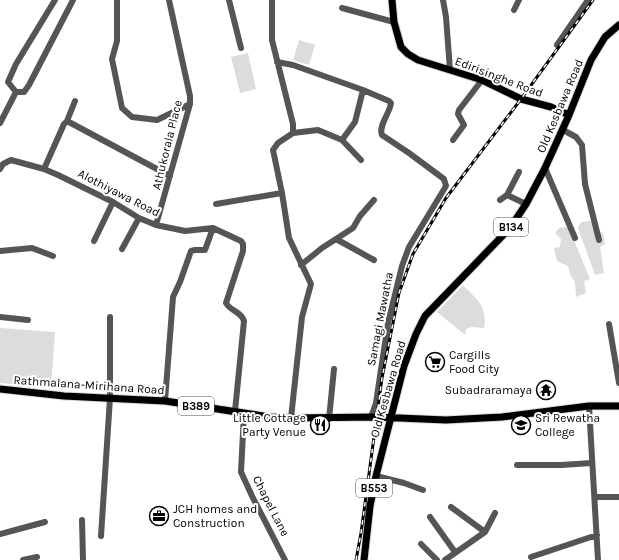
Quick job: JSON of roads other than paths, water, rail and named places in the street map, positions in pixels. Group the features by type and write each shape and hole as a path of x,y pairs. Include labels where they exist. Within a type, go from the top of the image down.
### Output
{"main road":[{"name":"Edirisinghe Road","path":"392,0 394,22 401,47 408,54 418,60 482,80 521,99 551,107 569,116"},
{"name":"Old Kesbawa Road","path":"364,560 370,506 376,476 404,366 416,334 425,316 510,228 526,204 563,130 591,60 605,37 619,25"},
{"name":"Rathmalana-Mirihana Road","path":"0,389 165,402 270,417 329,419 391,418"},
{"name":"B389","path":"391,418 446,420 502,417 589,406 619,406"}],"street":[{"path":"16,92 8,82 16,64 55,0"},
{"path":"16,92 24,92 28,86 73,0"},
{"path":"116,0 117,41 112,59 122,108 132,117 156,120 190,104"},
{"name":"Athukorala Place","path":"156,225 190,104 190,96 169,0"},
{"path":"229,0 241,48"},
{"path":"272,0 272,40 293,124 293,133"},
{"path":"442,0 446,17 450,70"},
{"path":"514,10 519,0"},
{"path":"557,45 588,0"},
{"path":"342,8 394,22"},
{"name":"Samagi Mawatha","path":"277,62 293,65 389,101 391,103 381,130 382,135 444,179 446,186 409,247 402,266 388,323 376,402 371,418"},
{"path":"453,140 464,125 458,114 459,110 482,80"},
{"path":"342,140 355,122 363,90"},
{"path":"0,123 16,92"},
{"path":"44,170 75,101"},
{"path":"67,121 170,176"},
{"path":"291,418 302,317 311,284 289,238 273,150 278,143 293,133 318,130 342,140 361,160"},
{"path":"563,130 576,137 582,145 585,184 598,240"},
{"name":"Alothiyawa Road","path":"0,169 3,164 11,160 58,175 156,225 185,231 213,228"},
{"path":"545,168 575,238"},
{"path":"500,200 507,195 520,172"},
{"path":"216,204 282,193"},
{"path":"507,195 526,204"},
{"path":"301,265 322,248 353,228 360,216 374,200"},
{"path":"94,241 113,202"},
{"path":"122,249 140,218"},
{"path":"165,402 173,297 192,251 205,250 213,228 241,241 243,244 243,251 226,303 233,311 240,314 244,321 235,411"},
{"path":"336,239 374,260"},
{"path":"0,251 32,248 53,256"},
{"path":"0,316 28,320"},
{"path":"101,536 110,398 110,317"},
{"path":"609,324 619,384"},
{"path":"329,419 334,369"},
{"path":"589,406 598,560"},
{"name":"Chapel Lane","path":"244,413 241,472 285,560"},
{"path":"517,465 592,463"},
{"path":"376,476 404,483 423,490"},
{"path":"595,497 619,497"},
{"path":"451,507 485,532"},
{"path":"445,560 485,532 495,513"},
{"path":"430,517 455,552"},
{"path":"82,520 83,560"},
{"path":"0,534 45,522"},
{"path":"531,558 597,535"},
{"path":"421,544 438,560"},
{"path":"23,560 37,557"}],"railway":[{"path":"356,560 382,378 399,293 413,254 446,198 521,99 593,0"}],"place":[{"name":"Cargills Food City","path":"435,362"},
{"name":"Subadraramaya","path":"546,390"},
{"name":"Little Cottage Party Venue","path":"320,425"},
{"name":"Sri Rewatha College","path":"521,425"},
{"name":"JCH homes and Construction","path":"159,516"}]}
